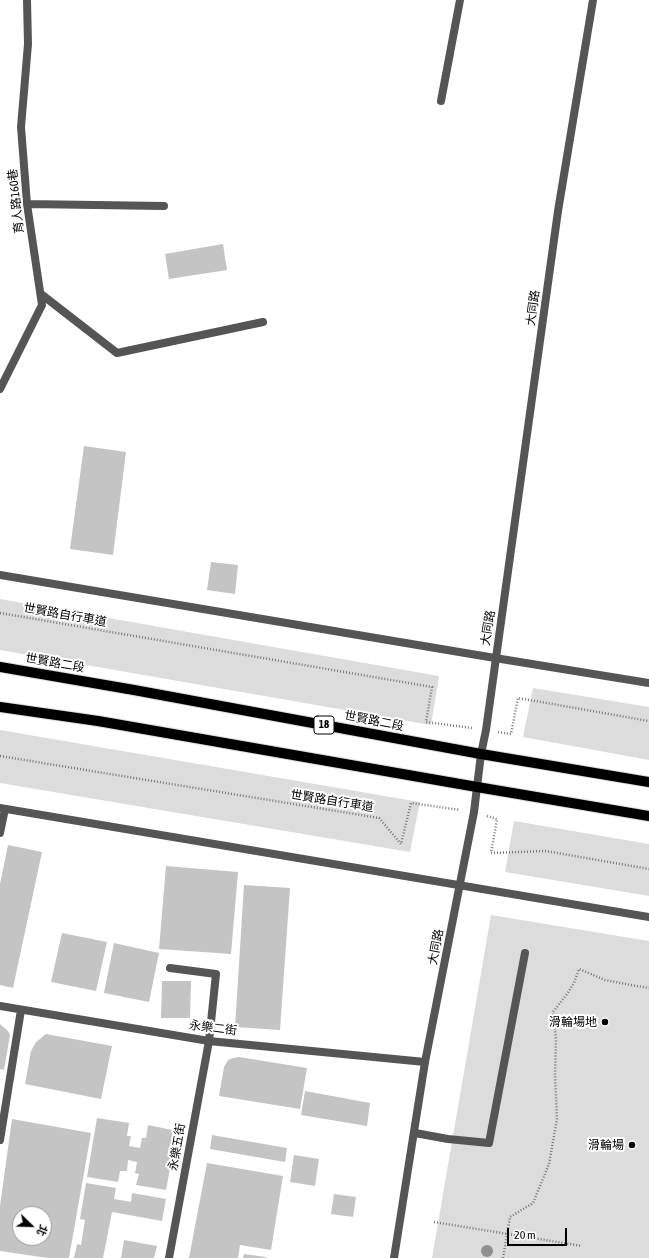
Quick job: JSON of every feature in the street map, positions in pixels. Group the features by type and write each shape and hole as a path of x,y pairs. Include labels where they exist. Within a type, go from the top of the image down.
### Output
{"main road":[{"name":"世賢路二段","path":"0,667 134,690 481,754 649,782"},
{"path":"0,707 98,721 477,788 649,816"}],"street":[{"name":"育人路160巷","path":"0,389 42,305 27,204 21,127 28,44 27,0"},
{"path":"441,101 460,0"},
{"name":"大同路","path":"394,1258 426,1062 474,812 558,211 592,0"},
{"path":"27,204 164,206"},
{"path":"40,294 117,353 263,322"},
{"path":"0,574 496,658 649,682"},
{"path":"0,833 2,809 649,918"},
{"path":"415,1133 448,1139 489,1143 525,954"},
{"name":"永樂五街","path":"169,1258 209,1041 216,974 170,968"},
{"name":"永樂二街","path":"0,1006 209,1041 426,1062"},
{"path":"0,1140 21,1010"}],"path":[{"name":"世賢路自行車道","path":"0,613 432,687 426,722 511,734 518,698 649,721"},
{"name":"世賢路自行車道","path":"0,756 379,818 400,844 411,803 474,812 497,819 491,853 546,851 649,869"},
{"path":"503,1258 510,1217 533,1203 549,1164 557,1119 555,1076 556,1040 553,1012 574,983 579,969 605,980 631,986 649,988"},
{"path":"434,1222 582,1246"}],"shaded area":[{"path":"0,599 439,676 431,725 0,650"},
{"path":"533,688 649,707 649,760 523,737"},
{"path":"0,730 420,802 410,852 0,783"},
{"path":"514,821 649,844 649,896 505,872"},
{"path":"491,915 649,941 649,1258 432,1258"}],"building":[{"path":"223,244 227,270 169,279 165,254"},
{"path":"84,446 126,452 113,555 70,549"},
{"path":"211,562 238,565 235,594 207,590"},
{"path":"8,845 42,852 13,988 0,985 0,884"},
{"path":"166,866 238,872 231,954 159,949"},
{"path":"244,885 290,888 280,1030 235,1027"},
{"path":"62,933 107,942 96,991 51,982"},
{"path":"114,943 159,953 149,1002 104,993"},
{"path":"162,981 191,981 190,1018 161,1018"},
{"path":"0,1024 8,1031 10,1035 4,1070 0,1069"},
{"path":"46,1034 112,1046 101,1099 25,1084 31,1051 36,1042"},
{"path":"239,1057 307,1068 300,1109 219,1096 224,1067 228,1060"},
{"path":"305,1091 370,1103 367,1126 301,1115"},
{"path":"97,1118 129,1123 127,1136 131,1136 129,1146 140,1148 142,1138 146,1138 148,1125 177,1131 166,1190 136,1185 139,1174 135,1173 137,1162 128,1160 127,1171 120,1171 118,1182 87,1177"},
{"path":"12,1119 91,1133 69,1258 48,1258 0,1251 0,1206"},
{"path":"212,1135 287,1148 285,1162 210,1149"},
{"path":"294,1155 319,1159 315,1186 290,1182"},
{"path":"207,1163 283,1176 271,1250 240,1245 238,1258 189,1258"},
{"path":"86,1183 116,1188 114,1199 131,1202 132,1193 166,1199 162,1221 112,1212 103,1258 74,1258 77,1244 81,1245 85,1220 80,1219"},
{"path":"334,1194 356,1197 353,1217 331,1214"},
{"path":"124,1240 157,1246 154,1258 121,1258"},
{"path":"244,1254 266,1257 266,1258 243,1258"}],"place":[{"name":"滑輪場地","path":"605,1022"},
{"name":"滑輪場","path":"632,1145"}]}
